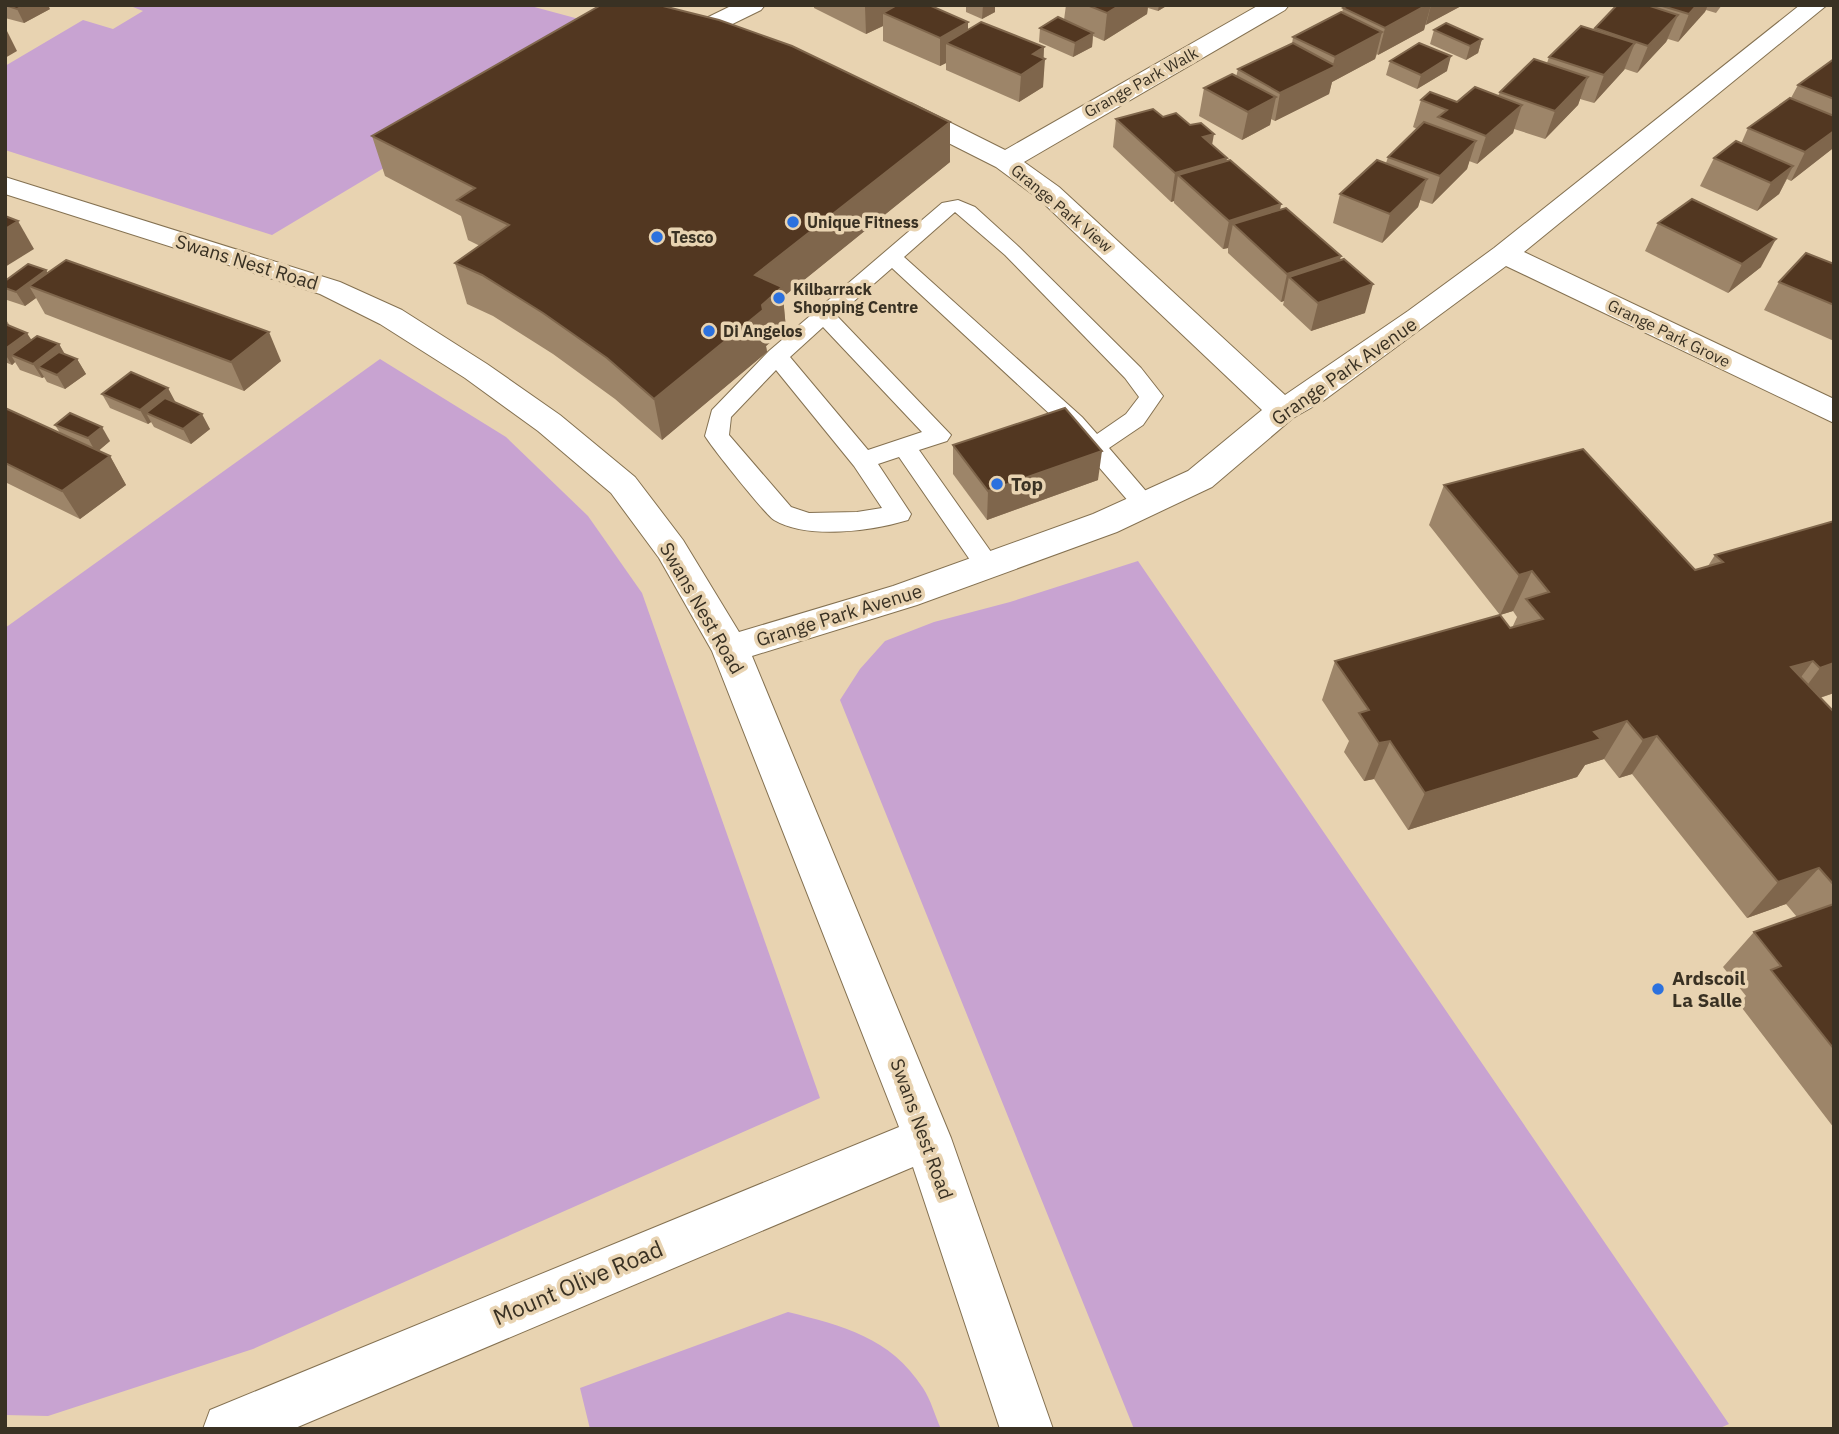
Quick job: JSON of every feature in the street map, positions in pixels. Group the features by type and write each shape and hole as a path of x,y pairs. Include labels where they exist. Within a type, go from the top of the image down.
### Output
{"street":[{"path":"737,38 690,26 753,5"},
{"name":"Grange Park Walk","path":"1006,161 1277,5"},
{"name":"Grange Park Avenue","path":"730,649 904,597 1105,523 1200,479 1282,410 1312,394 1504,254 1815,5"},
{"name":"Grange Park View","path":"881,99 1006,161 1049,193 1282,410"},
{"name":"Swans Nest Road","path":"5,185 330,288 402,323 539,416 623,485 671,549 730,649 927,1138 1027,1429"},
{"name":"Grange Park Grove","path":"1504,254 1834,412"},
{"name":"Mount Olive Road","path":"229,1429 927,1138"}],"lane":[{"path":"777,356 863,460 899,514 857,521 808,522 782,513 717,436 720,415 777,356 949,207 958,206 968,211 1012,251 1133,373 1151,396 1146,408 1132,422 1094,446"},
{"path":"891,256 1074,424 1145,504"},
{"path":"824,315 939,435 863,460"},
{"path":"905,448 988,566"}],"shaded area":[{"path":"128,5 527,5 616,29 272,235 5,150 5,66 83,20 113,29 143,11"},
{"path":"380,359 506,437 588,516 642,593 820,1098 253,1349 48,1416 5,1415 5,628"},
{"path":"1138,561 1729,1424 1718,1429 1134,1429 840,700 860,669 885,641 934,622 1010,602"},
{"path":"788,1312 864,1336 896,1357 923,1388 941,1429 590,1429 580,1388"}],"building":[{"path":"5,5 25,5 17,9"},
{"path":"601,5 659,5 719,20 792,46 950,122 755,275 782,287 762,305 763,310 654,399 607,358 543,313 482,275 455,263 509,225 457,200 475,188 372,136"},
{"path":"897,5 929,5 968,22 940,38 883,13"},
{"path":"1087,5 1120,5 1107,13"},
{"path":"1348,5 1427,5 1385,28 1343,8"},
{"path":"1617,5 1647,5 1678,15 1648,46 1595,28"},
{"path":"1659,5 1697,5 1689,14"},
{"path":"1341,12 1382,32 1335,57 1293,37"},
{"path":"1058,17 1093,33 1075,43 1040,28"},
{"path":"981,22 1044,47 1033,54 1045,59 1021,75 946,43"},
{"path":"1446,23 1482,39 1470,46 1434,30"},
{"path":"1581,26 1635,43 1604,75 1549,57"},
{"path":"1293,43 1336,66 1280,93 1238,69"},
{"path":"1419,43 1451,56 1421,75 1390,61"},
{"path":"1534,59 1588,77 1555,111 1500,92"},
{"path":"1834,59 1834,99 1798,85"},
{"path":"1232,74 1276,97 1248,112 1204,88"},
{"path":"1475,87 1522,105 1486,136 1438,117 1447,110 1421,100 1430,92 1457,102"},
{"path":"1790,98 1834,116 1834,131 1805,152 1748,128"},
{"path":"1153,109 1163,117 1176,113 1190,125 1201,123 1214,134 1203,137 1227,158 1175,173 1116,119"},
{"path":"1424,122 1476,141 1440,176 1388,157"},
{"path":"1736,141 1793,166 1771,183 1714,158"},
{"path":"1230,160 1281,204 1229,221 1178,175"},
{"path":"1377,160 1427,179 1390,214 1340,194"},
{"path":"1692,199 1776,239 1742,264 1658,223"},
{"path":"1286,208 1341,256 1287,274 1233,224"},
{"path":"5,216 18,221 5,229"},
{"path":"1806,253 1834,264 1834,305 1779,282"},
{"path":"1344,259 1373,284 1318,303 1289,277"},
{"path":"66,260 269,332 231,362 29,286"},
{"path":"28,264 46,270 16,292 5,288 5,281"},
{"path":"5,324 27,333 5,349"},
{"path":"37,336 59,344 33,364 11,355"},
{"path":"59,352 77,359 57,375 38,367"},
{"path":"131,372 168,388 140,410 102,394"},
{"path":"165,398 202,414 183,429 146,413"},
{"path":"5,408 110,456 62,491 5,463"},
{"path":"1065,408 1102,451 988,491 953,445"},
{"path":"70,413 102,427 88,438 55,425"},
{"path":"1583,449 1695,570 1723,562 1715,555 1834,521 1834,663 1820,668 1813,661 1791,667 1834,712 1834,885 1819,868 1778,882 1657,736 1643,740 1627,721 1594,732 1601,739 1425,793 1390,741 1379,743 1359,713 1369,710 1335,661 1500,615 1510,628 1543,619 1526,599 1549,592 1532,571 1519,575 1444,485"},
{"path":"1834,904 1834,1049 1771,970 1781,966 1754,932"}],"place":[{"name":"Unique Fitness","path":"793,222"},
{"name":"Tesco","path":"657,237"},
{"name":"Kilbarrack Shopping Centre","path":"779,298"},
{"name":"Di Angelos","path":"709,331"},
{"name":"Top","path":"997,484"},
{"name":"Ardscoil La Salle","path":"1658,989"}]}
